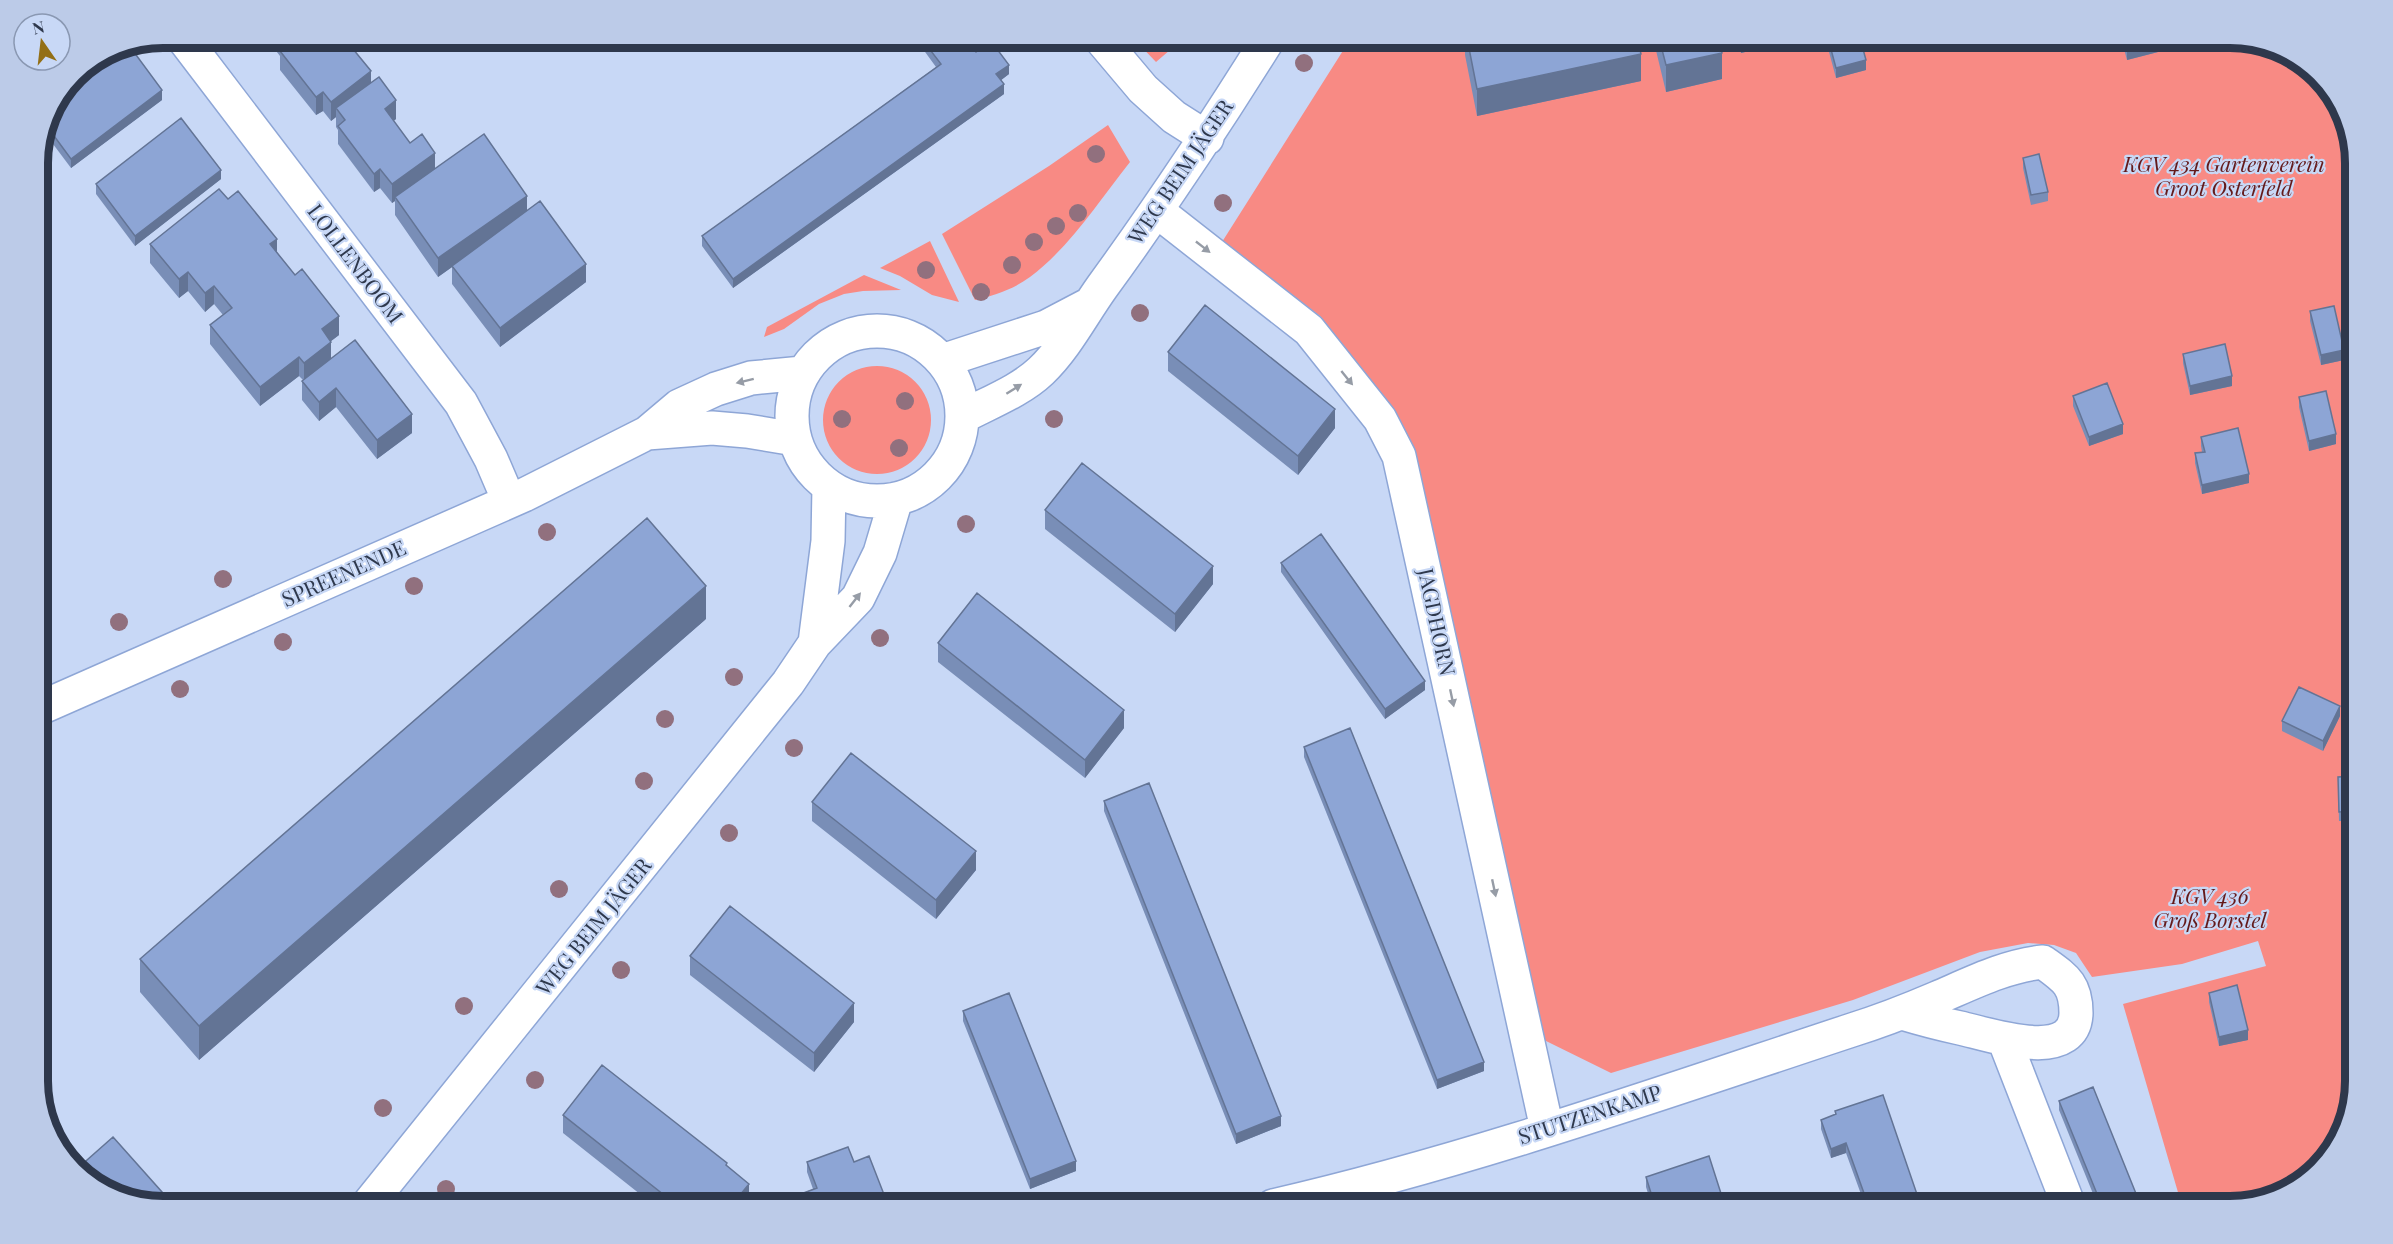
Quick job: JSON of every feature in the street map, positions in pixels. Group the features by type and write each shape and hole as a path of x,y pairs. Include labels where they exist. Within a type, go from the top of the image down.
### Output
{"street":[{"name":"LOLLENBOOM","path":"191,48 461,403 491,459 509,501"},
{"path":"1108,48 1143,89 1174,117 1207,138"},
{"name":"WEG BEIM JÄGER","path":"962,417 1007,393 1039,372 1066,342 1090,304 1207,138 1263,48"},
{"name":"JAGDHORN","path":"1157,212 1309,330 1380,419 1399,456 1547,1129"},
{"name":"WEG BEIM JÄGER","path":"942,361 1046,327 1090,304"},
{"path":"873,331 908,337 925,346 942,361 957,386 962,417 959,438 947,464 933,480 917,491 896,499 874,501 851,496 829,487 813,472 802,456 795,439 792,406 803,374 819,354 831,344 846,337 873,331"},
{"name":"SPREENENDE","path":"48,705 509,501 647,433 679,406 716,389 751,378 803,374"},
{"name":"SPREENENDE","path":"647,433 712,428 795,439"},
{"name":"WEG BEIM JÄGER","path":"815,643 828,541 829,487"},
{"name":"WEG BEIM JÄGER","path":"375,1196 781,692 815,643 858,598 880,553 896,499"},
{"name":"STUTZENKAMP","path":"1316,1196 1547,1129 1902,1013 1998,971 2022,964 2043,962 2063,977 2076,995 2075,1019 2066,1035 2047,1042 2026,1043 2004,1039 1933,1023 1902,1013"},
{"path":"2004,1039 2065,1196"}],"green space":[{"path":"1143,48 1172,48 1156,62"},
{"path":"1345,48 2230,48 2267,54 2294,67 2306,76 2326,99 2333,112 2343,140 2345,155 2345,1089 2339,1118 2330,1139 2321,1151 2288,1181 2260,1192 2230,1196 2179,1196 2123,1004 2266,966 2258,941 2182,964 2092,977 2076,953 2054,945 2028,943 1980,952 1853,1000 1611,1073 1544,1040 1416,454 1394,410 1320,316 1222,242"},
{"path":"1108,125 1130,162 1083,223 1045,265 1017,285 975,300 942,234 1049,166"},
{"path":"930,241 959,302 932,295 900,276 880,268"},
{"path":"864,275 901,290 844,294 819,304 784,329 764,337 767,327"},
{"path":"877,366 898,370 915,382 927,399 931,420 927,441 915,458 898,470 877,474 856,470 839,458 827,441 823,420 827,399 839,382 856,370"}],"building":[{"path":"284,48 352,48 371,71 331,102 323,92 316,97 280,51"},
{"path":"929,48 973,48 976,52 981,48 996,48 1009,65 996,74 1004,84 733,279 702,236 941,64"},
{"path":"1469,48 1640,48 1641,54 1477,89"},
{"path":"1662,48 1721,48 1722,53 1666,65"},
{"path":"1831,48 1863,48 1866,60 1836,68"},
{"path":"134,52 162,90 71,159 52,133 63,105 87,76 105,63"},
{"path":"379,77 396,100 385,109 410,143 422,134 435,153 392,184 380,169 374,174 338,126 345,120 336,108"},
{"path":"181,118 221,170 135,236 96,184"},
{"path":"484,134 527,196 438,258 395,197"},
{"path":"2039,154 2048,192 2031,195 2023,158"},
{"path":"219,189 228,199 238,191 277,239 270,244 295,275 302,269 339,316 322,329 331,342 304,363 299,357 260,387 210,325 232,308 214,286 205,293 188,272 179,279 150,244"},
{"path":"540,201 586,264 500,328 452,266"},
{"path":"1205,305 1335,409 1298,456 1168,352"},
{"path":"2334,306 2344,350 2321,355 2310,311"},
{"path":"355,340 412,414 377,440 336,388 319,402 302,381"},
{"path":"2225,344 2232,376 2190,386 2183,354"},
{"path":"2107,383 2123,424 2089,437 2073,396"},
{"path":"2326,391 2336,434 2309,441 2299,397"},
{"path":"2238,428 2249,474 2202,485 2195,453 2205,452 2201,437"},
{"path":"1082,463 1213,566 1175,614 1045,510"},
{"path":"647,518 706,586 199,1026 140,959"},
{"path":"1321,534 1425,681 1385,709 1281,563"},
{"path":"977,593 1124,710 1085,760 938,643"},
{"path":"2299,687 2340,706 2323,741 2282,721"},
{"path":"1350,728 1484,1062 1437,1080 1304,747"},
{"path":"851,753 976,851 936,900 812,802"},
{"path":"2338,777 2345,777 2345,812 2339,812"},
{"path":"1149,783 1281,1116 1236,1134 1104,801"},
{"path":"730,906 854,1003 814,1053 690,956"},
{"path":"2237,985 2248,1030 2219,1037 2209,993"},
{"path":"1009,993 1076,1161 1030,1179 963,1011"},
{"path":"602,1065 727,1163 726,1165 749,1184 739,1196 665,1196 563,1115"},
{"path":"2093,1087 2137,1196 2098,1196 2059,1101"},
{"path":"1883,1095 1918,1196 1865,1196 1846,1143 1831,1149 1821,1120 1836,1114 1835,1111"},
{"path":"113,1137 166,1196 148,1195 119,1187 99,1177 83,1164"},
{"path":"848,1147 854,1162 869,1156 885,1196 795,1196 817,1188 807,1162"},
{"path":"1709,1156 1722,1196 1652,1196 1646,1177"}],"park label":[{"name":"KGV 434 Gartenverein Groot Osterfeld","path":"2224,177"},
{"name":"KGV 436 Groß Borstel","path":"2210,909"}]}
